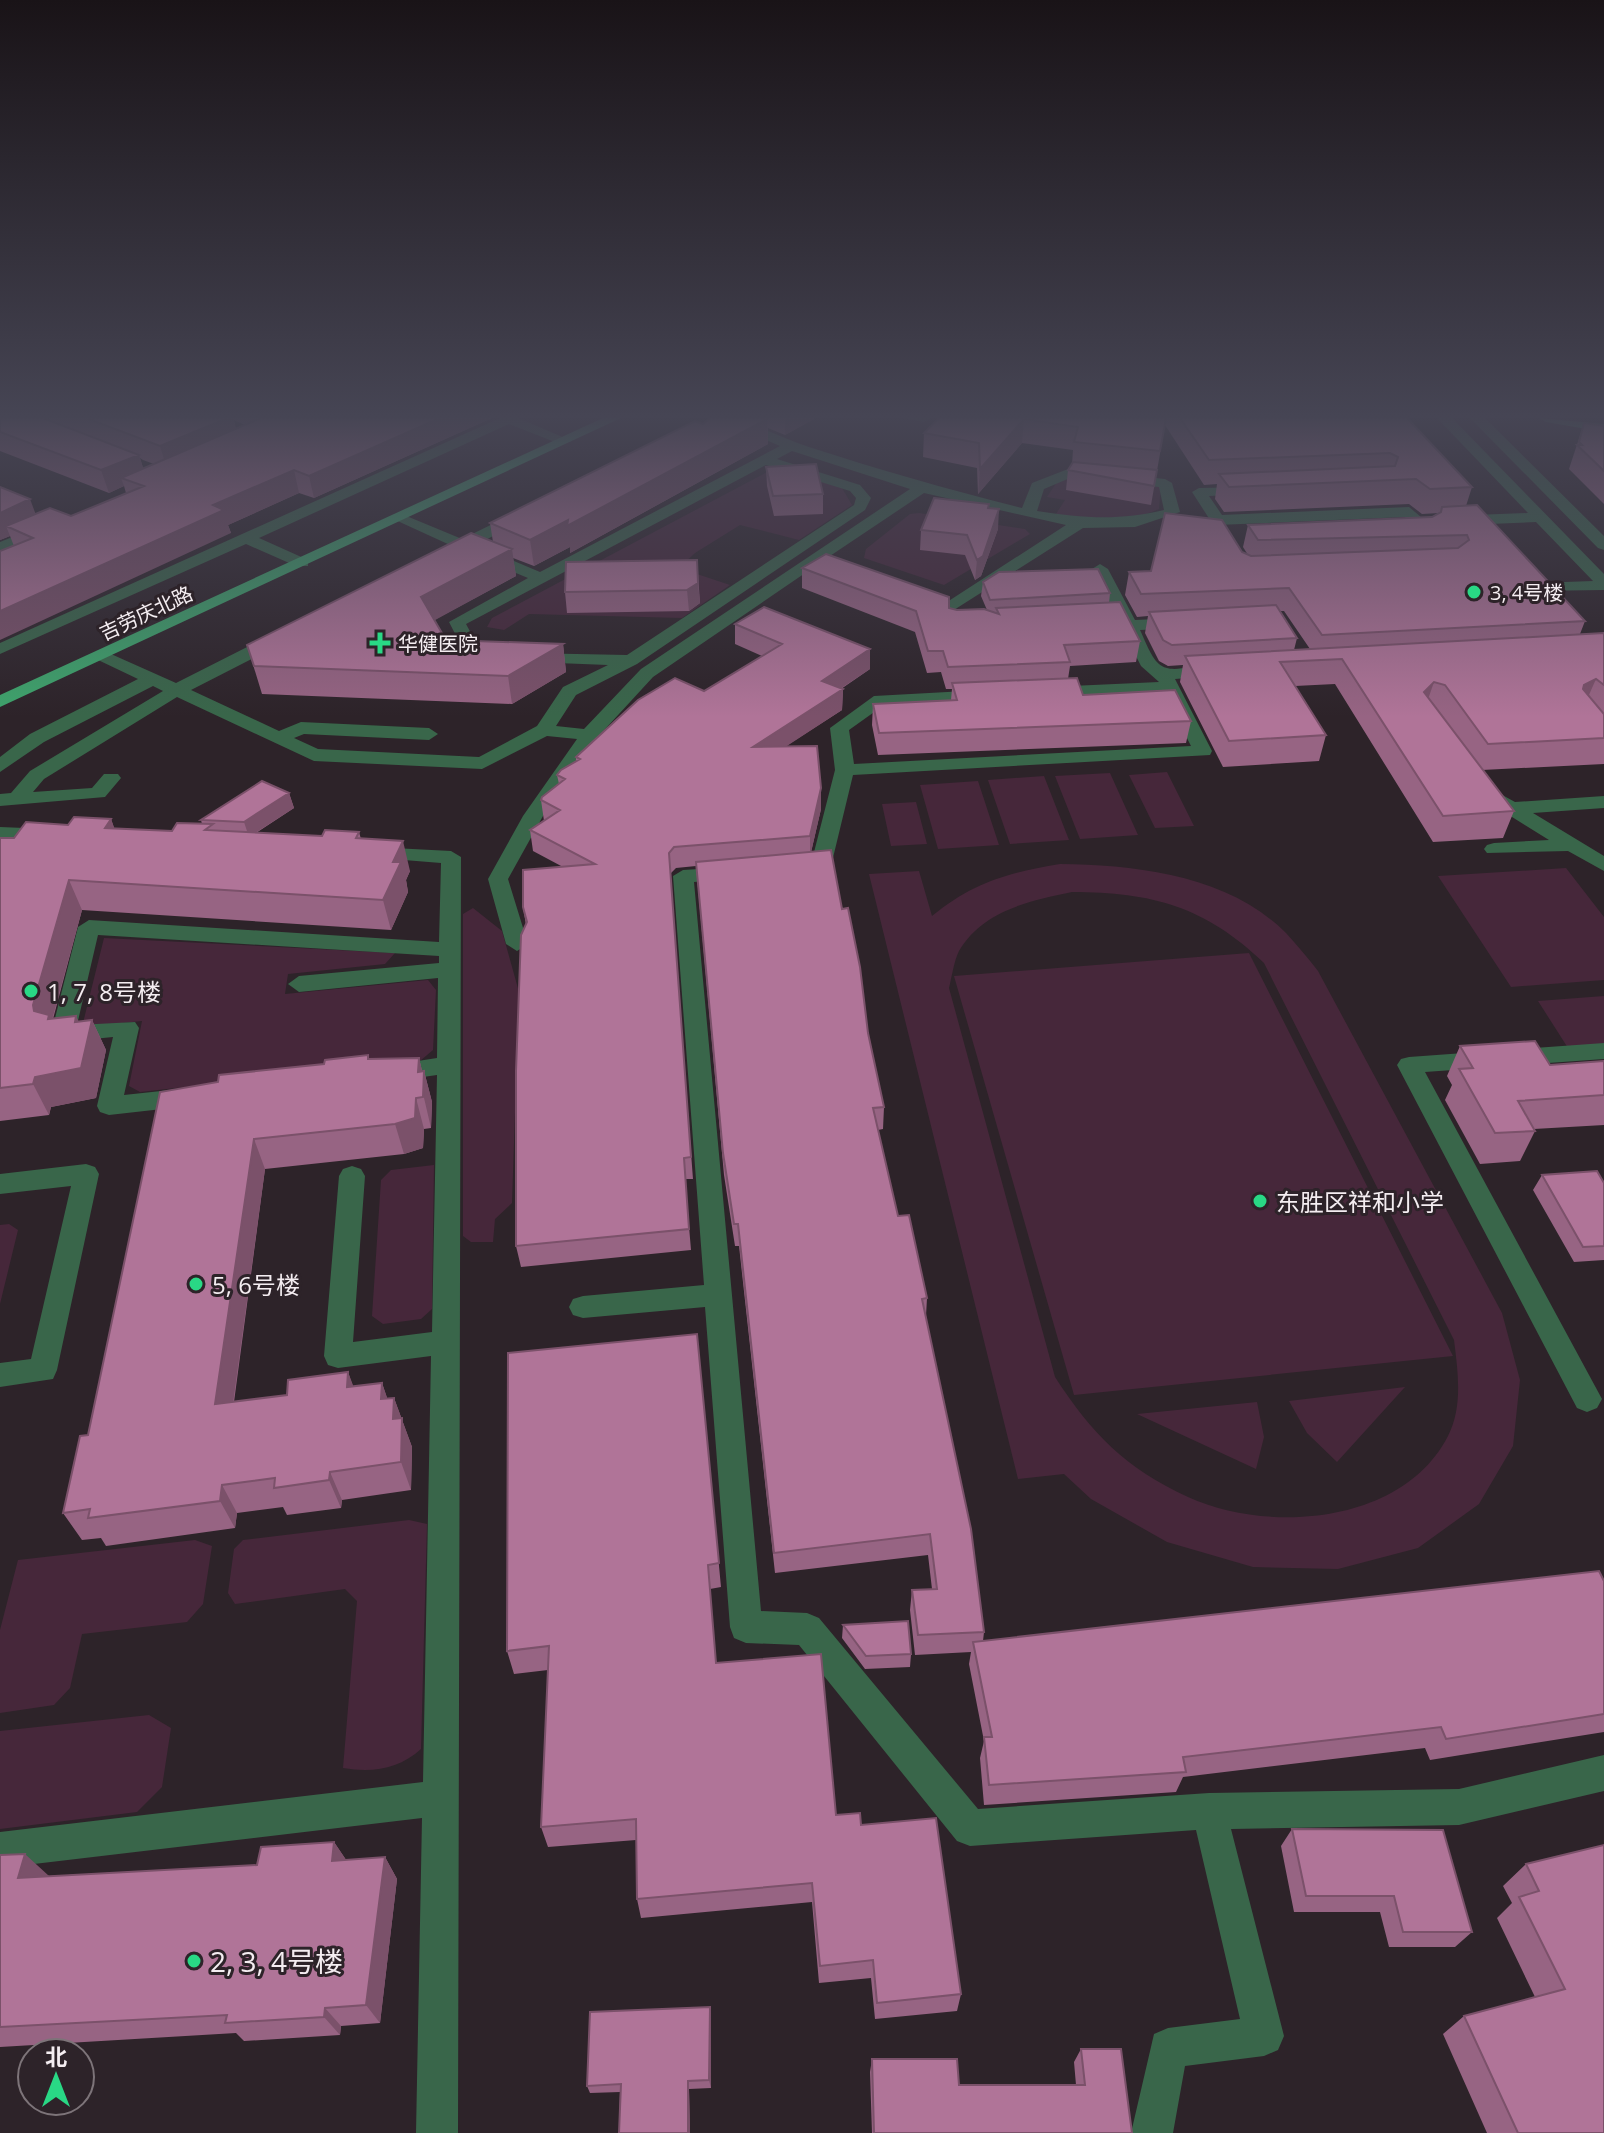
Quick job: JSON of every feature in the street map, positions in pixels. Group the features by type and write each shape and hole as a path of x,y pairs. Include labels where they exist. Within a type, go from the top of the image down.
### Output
{"main road":[{"name":"吉劳庆北路","path":"0,702 399,518"}],"street":[{"path":"0,548 61,522 51,518"},
{"path":"0,649 291,518"},
{"path":"399,518 541,578"},
{"path":"436,559 517,518"},
{"path":"631,660 474,655 457,622 656,518"},
{"path":"102,655 314,755 482,763 544,730 569,691 631,660 844,518"},
{"path":"517,944 498,879 533,816 589,735 647,673 877,518"},
{"path":"1048,518 1080,523 1135,522 1152,518"},
{"path":"1215,518 1217,520 1276,518"},
{"path":"1410,518 1413,527 1528,518"},
{"path":"1541,518 1604,584"},
{"path":"1577,518 1604,545"},
{"path":"1475,520 1496,542"},
{"path":"901,594 946,610 1080,523"},
{"path":"246,538 302,563"},
{"path":"812,561 856,577"},
{"path":"845,770 1203,751 1167,680 1150,666 1121,619 1100,569"},
{"path":"1556,608 1532,582 1604,584"},
{"path":"1121,619 1203,621"},
{"path":"8,799 37,775 177,690 300,628"},
{"path":"1033,693 1237,670"},
{"path":"0,766 37,738 152,679"},
{"path":"1002,695 880,700 839,728 845,770 821,866 683,876 746,1627 807,1629 970,1828 1209,1811 1459,1807 1604,1773"},
{"path":"279,738 301,728 429,734"},
{"path":"544,730 589,735"},
{"path":"1469,775 1477,787 1604,865"},
{"path":"8,799 98,793 111,778"},
{"path":"1512,808 1604,802"},
{"path":"0,833 78,837"},
{"path":"1494,849 1574,845"},
{"path":"342,851 451,857 437,2133"},
{"path":"218,1093 109,1106 127,1028 63,1034 89,927 452,959"},
{"path":"299,984 452,959"},
{"path":"1587,1399 1409,1065 1604,1051"},
{"path":"372,1075 449,1065"},
{"path":"0,1184 86,1174 43,1370 0,1375"},
{"path":"352,1176 338,1356 446,1342"},
{"path":"583,1307 718,1295"},
{"path":"0,1850 441,1798"},
{"path":"1152,2133 1168,2048 1264,2036 1209,1811"}],"shaded area":[{"path":"681,518 833,518 799,540 740,525 695,553 679,568 730,585 682,618 529,614 504,630 487,627 492,618"},
{"path":"906,518 949,518 1025,529 1030,534 944,585 864,558 866,549"},
{"path":"1079,518 1129,518 1108,520"},
{"path":"1167,772 1194,826 1155,828 1129,775"},
{"path":"1110,773 1138,835 1080,839 1055,776"},
{"path":"1044,776 1069,840 1010,844 988,780"},
{"path":"978,781 999,845 938,849 920,785"},
{"path":"916,802 927,844 891,846 882,804"},
{"path":"1060,864 1120,867 1180,877 1209,886 1263,913 1286,933 1318,971 1502,1313 1520,1380 1513,1446 1479,1504 1418,1548 1338,1569 1253,1567 1167,1542 1091,1499 1064,1474 1018,1479 869,874 919,871 932,916 977,887 1007,875","holes":["1056,895 1128,895 1176,906 1221,928 1264,963 1454,1340 1458,1401 1448,1436 1427,1465 1400,1488 1367,1504 1332,1513 1294,1517 1221,1509 1188,1497 1146,1474 1112,1448 1083,1416 1055,1377 949,988 959,951 969,937 994,917"]},
{"path":"1566,868 1604,917 1604,980 1511,987 1438,876"},
{"path":"473,908 502,931 519,992 512,1203 495,1219 493,1242 471,1242 463,1236 463,914"},
{"path":"104,938 395,953 385,964 288,974 285,994 428,980 436,990 433,1050 420,1061 140,1092 129,1086 142,1021 82,1027"},
{"path":"1249,953 1453,1356 1074,1395 954,976"},
{"path":"1604,996 1604,1045 1568,1048 1538,1001"},
{"path":"434,1165 432,1309 421,1319 383,1324 372,1316 381,1180 391,1170"},
{"path":"9,1224 18,1230 0,1304 0,1225"},
{"path":"1405,1387 1337,1462 1307,1433 1289,1401"},
{"path":"1257,1402 1264,1437 1256,1469 1137,1414"},
{"path":"409,1520 427,1524 421,1749 404,1761 385,1768 343,1768 357,1601 345,1589 235,1604 228,1593 234,1549 243,1540"},
{"path":"195,1540 212,1546 203,1604 187,1622 82,1634 70,1688 54,1705 0,1713 0,1630 18,1560"},
{"path":"149,1715 171,1728 162,1787 137,1812 0,1829 0,1731"}],"building":[{"path":"27,518 207,518 0,611 0,551 33,538 6,526"},
{"path":"501,518 583,518 567,526 568,520 530,540 490,523"},
{"path":"926,518 996,518 983,556 977,560 967,535 921,530"},
{"path":"1164,518 1222,520 1242,552 1251,556 1458,548 1469,540 1467,535 1258,540 1248,525 1489,518 1585,621 1322,635 1289,588 1141,594 1129,572 1151,571"},
{"path":"471,533 512,549 421,597 446,640 563,644 508,676 254,666 247,645"},
{"path":"826,554 949,597 949,608 957,610 984,609 999,614 996,608 1120,602 1140,641 1064,645 1070,662 948,667 943,651 928,651 916,611 802,568"},
{"path":"697,560 698,583 687,590 565,592 566,562"},
{"path":"1098,569 1110,593 990,600 983,582 999,572"},
{"path":"1276,605 1297,638 1172,645 1163,640 1149,612"},
{"path":"764,607 870,649 822,681 843,689 753,747 817,746 821,788 810,836 674,847 669,853 691,1157 684,1158 689,1229 516,1246 516,1071 521,935 527,922 523,907 523,870 595,864 530,830 560,810 541,800 542,797 565,779 557,775 561,770 580,759 576,757 638,700 675,678 704,691 782,644 735,624"},
{"path":"1604,633 1604,685 1596,679 1584,685 1583,689 1604,714 1604,738 1488,744 1445,685 1434,682 1424,692 1514,811 1443,816 1342,659 1280,662 1326,735 1229,741 1185,656"},
{"path":"1077,678 1083,695 1175,690 1191,721 879,733 873,704 957,700 952,683"},
{"path":"262,781 289,793 244,822 201,820"},
{"path":"74,817 111,819 105,828 172,831 177,823 213,824 205,830 322,836 325,830 359,832 356,838 403,841 393,862 401,862 383,900 69,880 33,1005 34,1011 49,1015 48,1019 76,1016 75,1022 92,1020 81,1068 35,1077 33,1084 0,1088 0,838 14,838 26,822 68,825"},
{"path":"831,850 842,909 848,908 860,967 868,1033 884,1107 873,1108 898,1216 909,1215 927,1298 922,1299 971,1529 984,1632 918,1635 912,1590 937,1589 930,1534 774,1553 738,1224 734,1224 723,1153 696,862"},
{"path":"1535,1041 1550,1065 1604,1061 1604,1095 1518,1101 1535,1131 1495,1133 1459,1069 1473,1068 1460,1046"},
{"name":"5, 6号楼","path":"368,1055 368,1059 419,1058 418,1072 424,1071 423,1097 416,1098 415,1118 395,1124 254,1139 215,1404 287,1395 288,1380 348,1372 347,1387 382,1383 381,1399 394,1398 393,1419 402,1418 401,1462 330,1472 329,1480 274,1488 275,1478 222,1485 220,1501 88,1518 90,1509 63,1513 80,1436 88,1435 160,1092 218,1082 219,1075 324,1064 325,1060"},
{"path":"1597,1171 1604,1183 1604,1246 1583,1247 1542,1175"},
{"path":"697,1334 719,1563 708,1565 716,1663 821,1654 836,1815 860,1813 861,1825 936,1818 961,1994 877,2003 873,1960 820,1966 812,1883 637,1899 636,1819 541,1827 549,1646 507,1651 508,1353"},
{"path":"1599,1571 1604,1581 1604,1714 1446,1739 1441,1727 1183,1757 1186,1772 989,1785 984,1737 992,1737 973,1642"},
{"path":"908,1621 911,1654 866,1656 843,1625"},
{"path":"1292,1829 1443,1830 1472,1932 1403,1932 1394,1896 1306,1896"},
{"name":"2, 3, 4号楼","path":"334,1842 332,1861 385,1857 366,2005 325,2008 324,2017 225,2023 227,2015 0,2027 0,1855 25,1854 18,1878 257,1865 261,1847"},
{"path":"1604,1845 1604,2133 1518,2133 1464,2016 1565,1989 1519,1897 1539,1891 1526,1864"},
{"path":"710,2007 709,2080 688,2081 688,2133 619,2133 621,2084 587,2086 590,2012"},
{"path":"1081,2049 1121,2049 1132,2133 874,2133 872,2059 957,2059 959,2085 1085,2085"}],"place":[{"name":"3, 4号楼","path":"1474,592"},
{"name":"华健医院","path":"380,643"},
{"name":"1, 7, 8号楼","path":"31,991"},
{"name":"东胜区祥和小学","path":"1260,1201"},
{"name":"5, 6号楼","path":"196,1284"},
{"name":"2, 3, 4号楼","path":"194,1961"}]}
